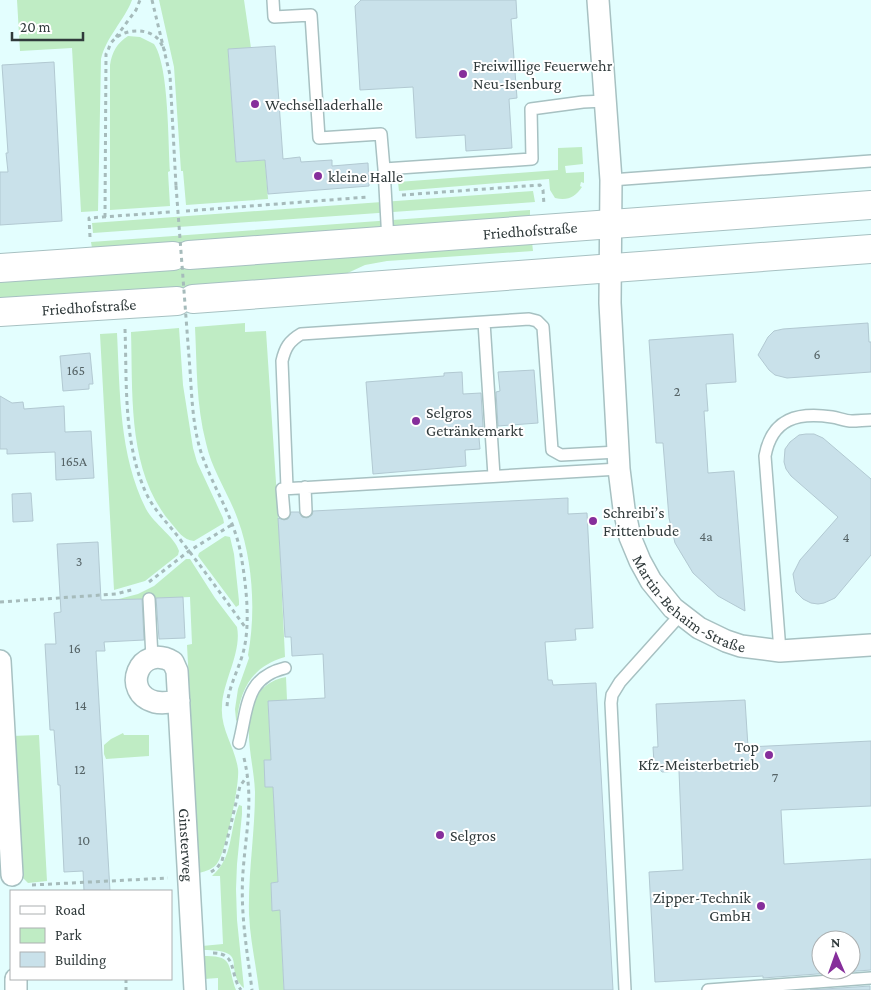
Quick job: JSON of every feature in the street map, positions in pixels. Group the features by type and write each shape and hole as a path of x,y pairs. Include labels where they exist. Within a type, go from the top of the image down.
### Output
{"main road":[{"name":"Friedhofstraße","path":"0,268 871,205"},
{"name":"Friedhofstraße","path":"0,312 871,249"}],"street":[{"name":"Martin-Behaim-Straße","path":"598,0 611,180 610,269 619,460 624,509 630,537 640,561 651,582 663,598 699,628 726,641 749,648 780,651 871,645"},
{"name":"Ginsterweg","path":"152,658 163,657 176,666 195,990"},
{"path":"152,658 145,662 137,672 136,684 138,689 143,696 156,702 179,701"},
{"path":"0,661 3,793 12,875"}],"lane":[{"path":"273,0 274,17 311,15 319,138 381,134 388,241"},
{"path":"384,169 532,159 531,109 605,101"},
{"path":"611,180 871,161"},
{"path":"287,488 282,361 285,350 292,340 301,334 529,319 537,321 543,327 552,450 561,455 619,460"},
{"path":"484,322 494,476"},
{"path":"780,651 765,456 768,443 773,434 792,418 820,416 852,421 871,420"},
{"path":"284,513 282,489 287,488 494,476 619,460"},
{"path":"305,487 306,511"},
{"path":"149,599 152,658"},
{"path":"625,990 612,695 625,676 681,614"},
{"path":"239,743 249,695 255,685 274,670 285,668"},
{"path":"708,990 871,978"}],"path":[{"path":"105,217 106,54 112,42 136,10 140,0"},
{"path":"152,0 170,75 176,186 190,370 200,450 233,524 244,574 246,641 229,692 227,706 228,718 243,750 248,775 248,819 243,872 242,910 252,990"},
{"path":"112,42 126,32 140,31 152,35 159,40 164,51"},
{"path":"90,238 89,218 170,212"},
{"path":"125,328 129,430 146,492 154,507 246,628"},
{"path":"144,586 189,551 233,524"},
{"path":"0,602 116,594 138,588"},
{"path":"32,885 189,877 209,873 217,868 222,861 240,786 248,775"},
{"path":"193,956 204,953 222,953 227,956 230,959 236,983 240,990"}],"green space":[{"path":"17,0 132,0 107,43 101,59 98,211 81,212 72,48 20,51"},
{"path":"159,0 244,0 251,48 228,50 236,162 265,160 268,199 186,205 183,171 181,171 174,67"},
{"path":"128,36 140,37 154,44 163,69 168,124 170,206 110,210 110,65 116,48"},
{"path":"582,147 583,164 565,166 566,173 584,172 584,183 581,182 580,186 582,187 574,196 567,198 555,198 550,190 549,179 399,191 398,182 558,170 558,148"},
{"path":"533,191 535,202 93,233 92,223"},
{"path":"530,210 530,217 92,248 91,242"},
{"path":"532,242 533,251 387,261 365,265 339,277 0,300 0,279"},
{"path":"245,323 245,332 266,331 285,657 264,666 250,680 241,698 237,721 235,709 238,689 249,658 252,587 247,552 238,520 212,463 206,443 199,400 195,327"},
{"path":"179,328 183,385 193,448 197,462 224,523 194,541 178,532 157,503 146,480 135,432 133,407 131,332"},
{"path":"117,333 122,423 130,467 146,509 177,546 179,551 178,555 145,581 114,590 100,334"},
{"path":"225,536 230,537 234,554 239,601 239,605 236,607 198,556 199,553"},
{"path":"186,559 190,559 215,598 237,627 238,637 222,706 225,730 238,769 235,801 225,844 218,862 212,868 199,873 187,645 192,644 190,597 115,600 138,594 154,586"},
{"path":"286,677 287,700 268,702 271,760 264,760 273,787 278,882 271,883 272,910 280,910 284,990 259,990 249,914 255,792 249,727 253,705 258,694 265,686 275,680"},
{"path":"123,733 124,735 149,735 149,756 106,759 104,745"},
{"path":"39,735 47,881 28,883 20,875 12,736"},
{"path":"239,805 242,806 242,814 236,889 237,920 244,988 235,974 232,957 227,953 203,950 202,946 223,944 220,876 212,876 219,869 228,852"},
{"path":"203,956 213,956 225,960 230,968 236,990 218,990 218,978 204,979"}],"building":[{"name":"Freiwillige Feuerwehr Neu-Isenburg","path":"361,0 516,0 517,18 511,19 517,98 509,99 512,148 466,151 465,135 416,138 413,87 360,90 355,6"},
{"name":"Wechselladerhalle","path":"275,46 283,159 300,157 301,162 332,160 332,166 368,163 369,186 268,194 265,160 236,162 228,49"},
{"path":"54,62 62,221 0,225 0,172 8,172 2,65"},
{"path":"868,323 869,342 871,342 871,372 787,378 775,375 758,355 768,337 774,331"},
{"path":"733,334 736,382 706,384 708,411 704,411 708,473 734,471 745,611 718,596 693,573 675,543 669,518 663,443 656,443 649,340"},
{"path":"90,353 93,384 89,384 89,389 63,391 60,356"},
{"path":"534,370 538,423 498,426 496,392 500,391 498,372"},
{"name":"Selgros Getränkemarkt","path":"462,372 463,394 481,393 483,427 478,427 480,449 465,450 466,466 373,474 366,382 444,376 444,373"},
{"path":"0,396 12,403 23,402 24,409 64,406 65,432 91,431 94,478 56,480 55,452 7,454 7,449 0,449"},
{"path":"814,434 823,438 871,479 871,555 835,598 818,604 803,599 796,592 793,574 800,560 838,517 791,476 786,469 784,462 785,449 799,435"},
{"path":"31,493 33,521 13,522 12,494"},
{"name":"Selgros","path":"568,498 568,514 587,513 593,628 575,629 576,640 545,642 548,680 552,680 553,685 596,683 613,990 284,990 280,910 272,911 271,883 278,882 273,787 265,787 264,760 271,760 268,701 325,698 323,654 292,656 291,637 285,637 278,518 288,519 291,512 299,512 302,517 307,518 312,515 313,511"},
{"path":"98,542 101,600 142,599 144,640 104,642 105,651 96,651 110,890 84,890 83,871 64,872 60,785 58,785 54,730 50,730 45,644 56,644 54,613 61,612 57,544"},
{"path":"183,597 185,638 159,639 156,598"},
{"path":"745,700 748,747 871,741 871,806 781,810 784,864 871,859 871,970 861,971 861,930 811,930 811,974 655,982 649,872 683,870 679,771 662,772 654,763 653,747 658,747 656,704"},
{"path":"870,986 870,990 810,990"}],"place":[{"name":"Freiwillige Feuerwehr Neu-Isenburg","path":"463,74"},
{"name":"Wechselladerhalle","path":"255,104"},
{"name":"kleine Halle","path":"318,176"},
{"name":"Selgros Getränkemarkt","path":"416,421"},
{"name":"Schreibi’s Frittenbude","path":"593,521"},
{"name":"Top Kfz-Meisterbetrieb","path":"769,755"},
{"name":"Selgros","path":"440,835"},
{"name":"Zipper-Technik GmbH","path":"761,906"}]}
